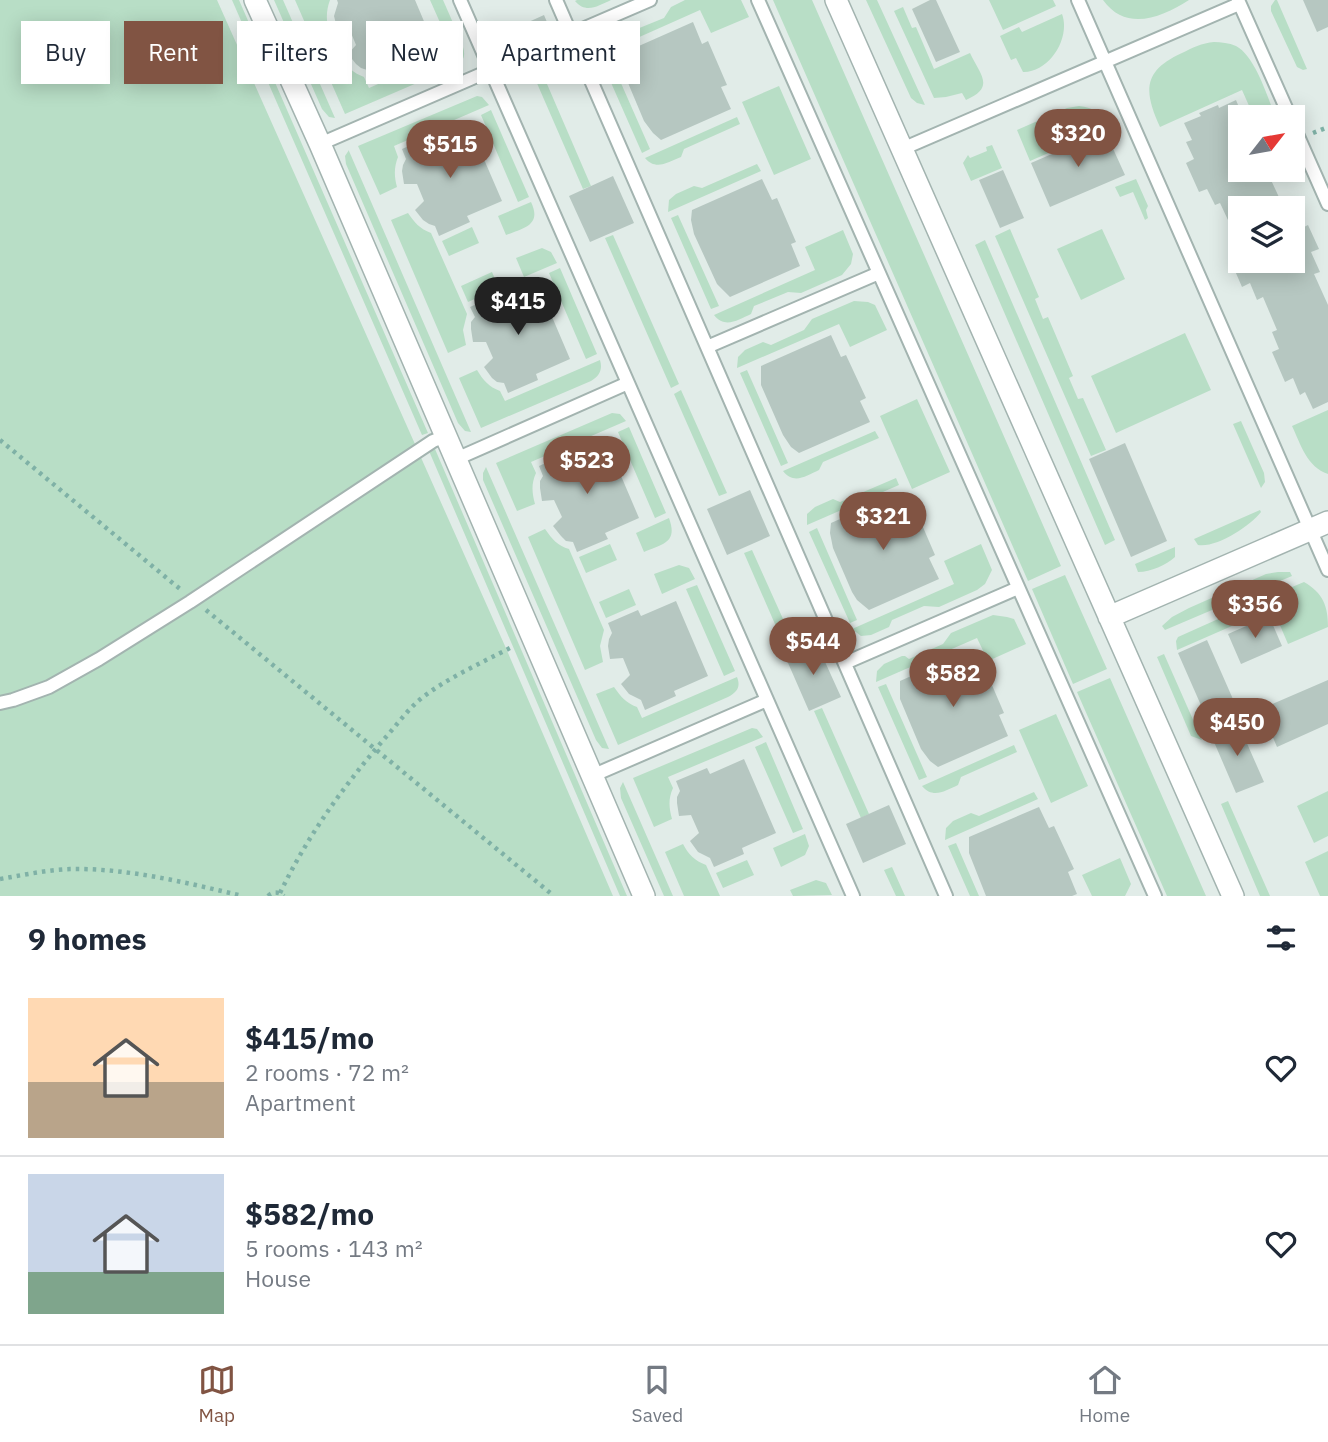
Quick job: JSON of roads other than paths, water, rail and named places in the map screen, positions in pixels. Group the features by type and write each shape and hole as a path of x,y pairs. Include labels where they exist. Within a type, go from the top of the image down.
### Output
{"street":[{"path":"255,0 594,775 644,896"},
{"path":"836,0 1234,896"},
{"path":"1109,617 1319,525"}],"lane":[{"path":"460,0 477,38"},
{"path":"556,0 565,21"},
{"path":"601,21 650,0"},
{"path":"758,0 1155,896"},
{"path":"1078,0 1319,525 1328,570"},
{"path":"902,149 1238,2 1285,105"},
{"path":"320,144 477,76"},
{"path":"497,84 853,896"},
{"path":"593,84 946,896"},
{"path":"1306,154 1328,204"},
{"path":"707,347 879,273"},
{"path":"456,458 628,383"},
{"path":"0,703 33,694 72,675 433,441 446,436"},
{"path":"845,663 1018,588"},
{"path":"594,775 767,700"}]}
